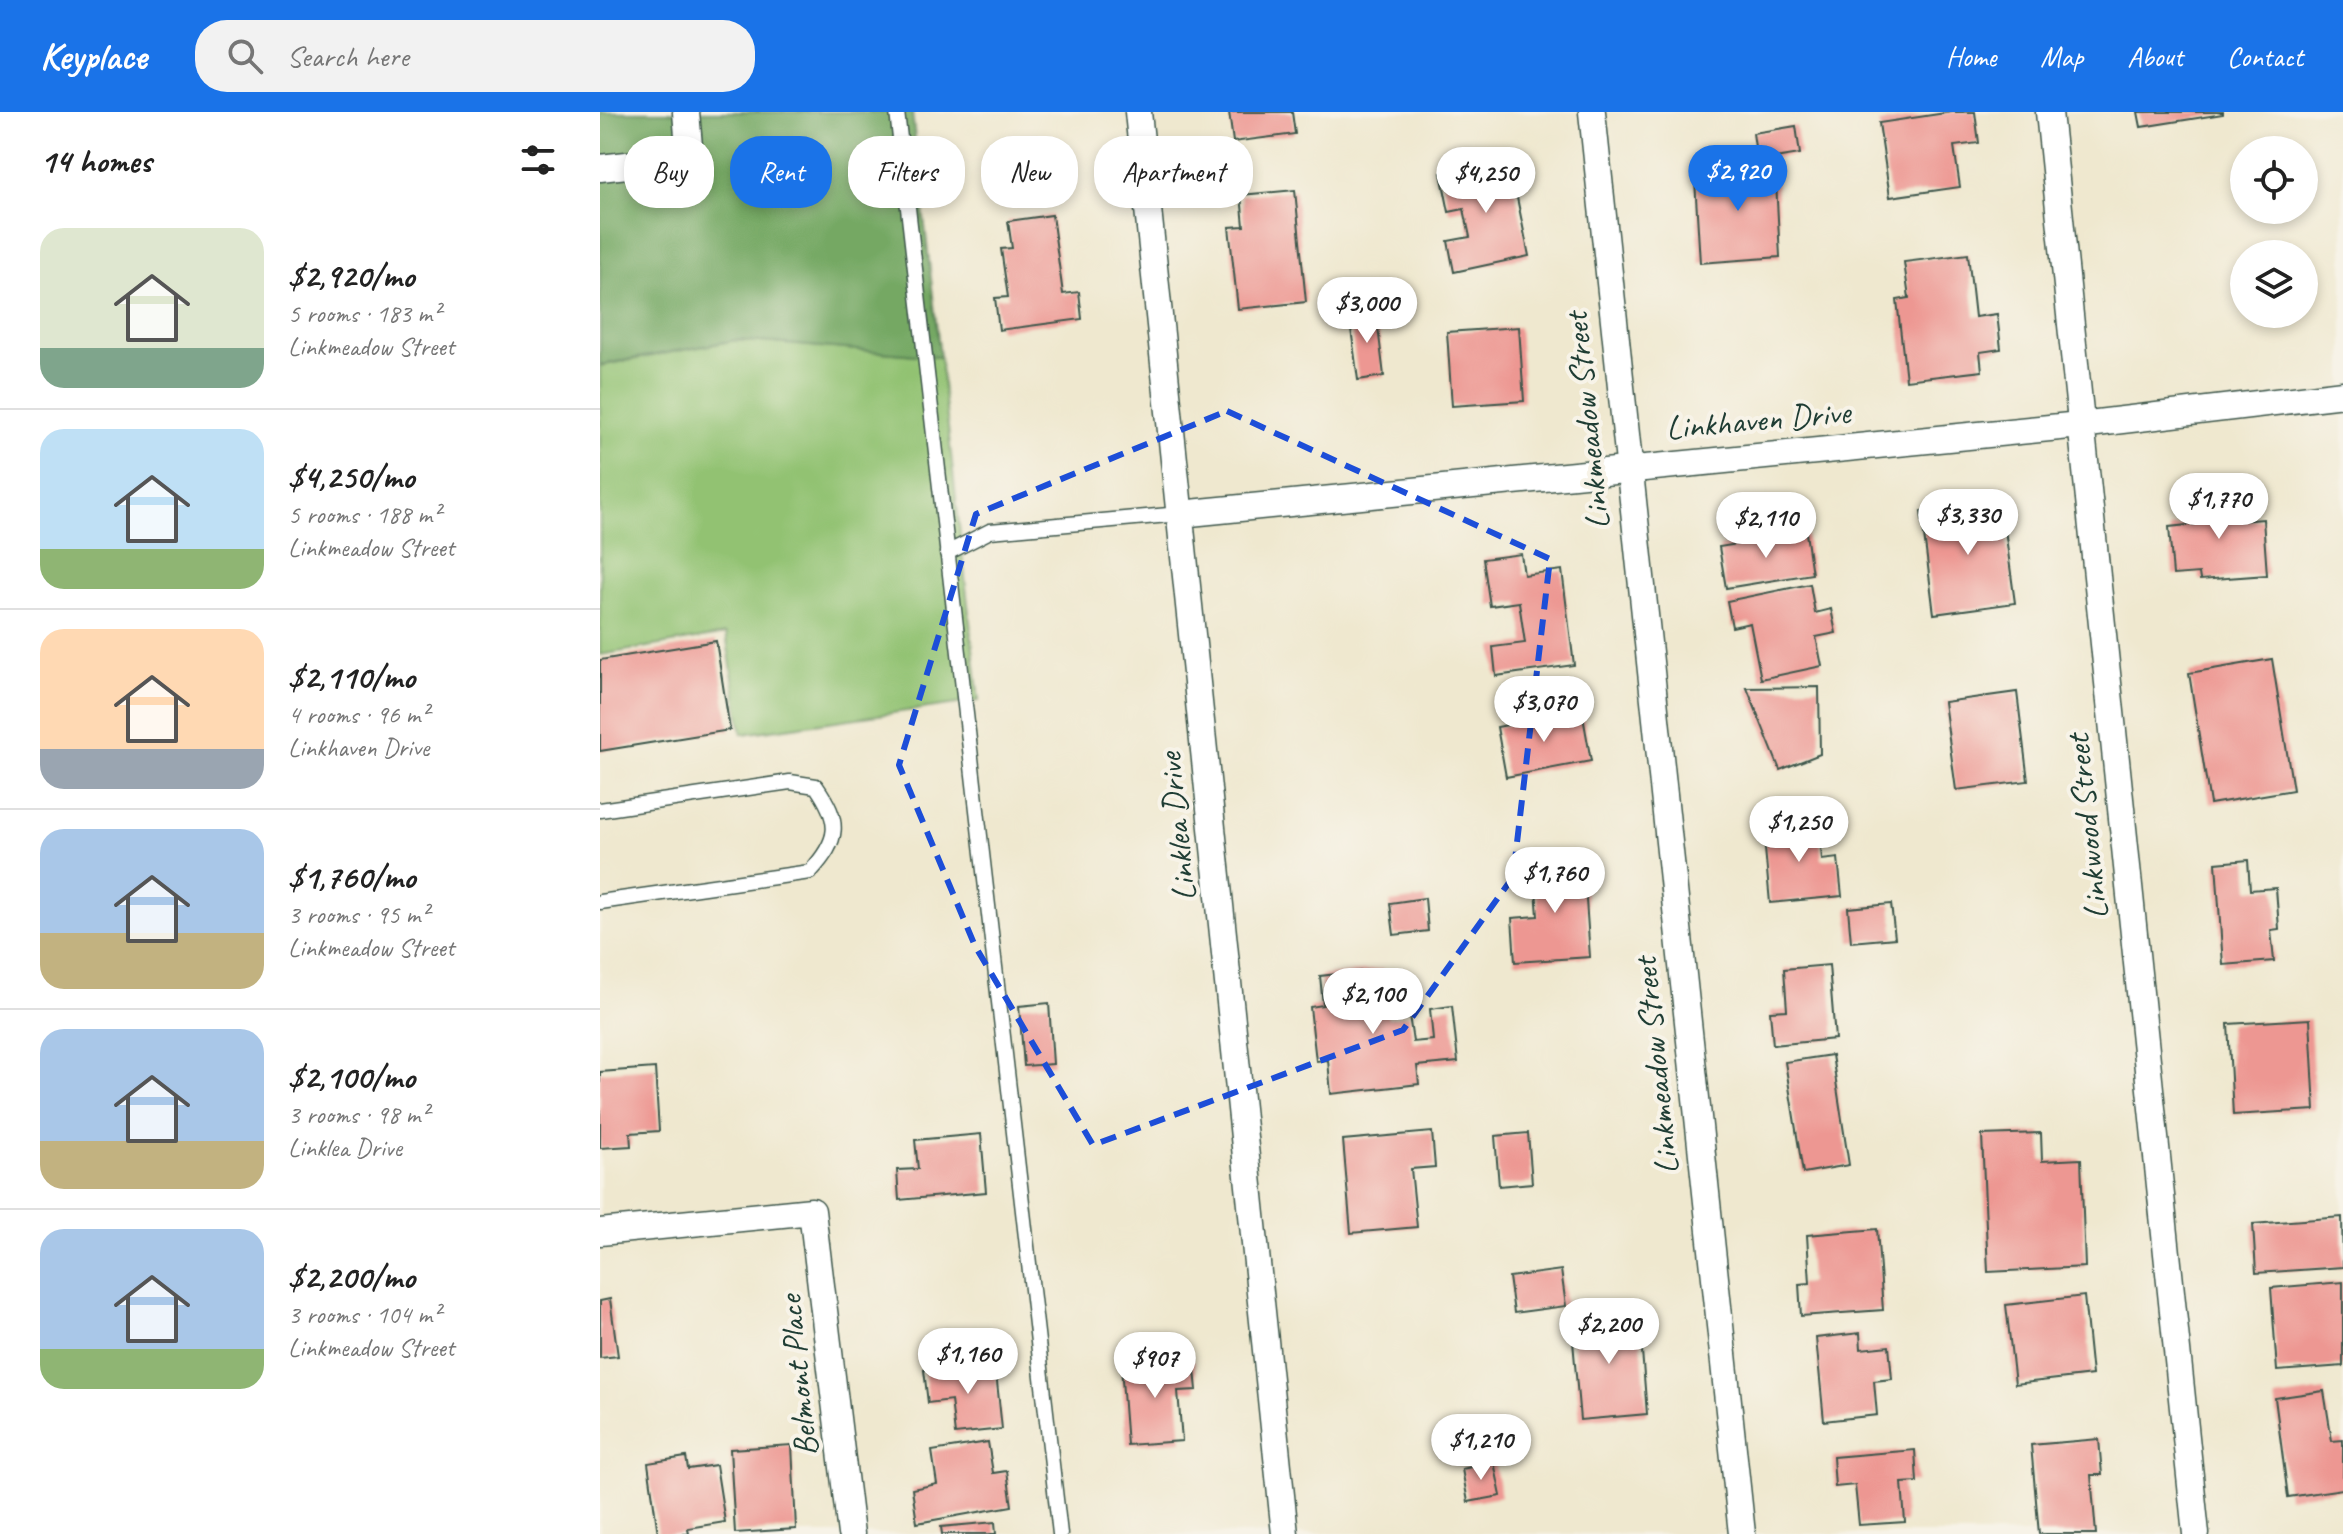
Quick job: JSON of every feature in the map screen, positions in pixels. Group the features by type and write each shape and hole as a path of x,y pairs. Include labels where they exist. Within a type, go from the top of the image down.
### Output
{"street":[{"path":"600,168 690,158 686,112"},
{"name":"Linklea Drive","path":"1138,112 1285,1534"},
{"name":"Linkmeadow Street","path":"1592,112 1627,468 1742,1534"},
{"name":"Linkwood Street","path":"2049,112 2196,1534"},
{"name":"Linkhaven Drive","path":"1180,514 2080,425 2343,394"},
{"name":"Belmont Place","path":"600,1232 812,1211 851,1534"}],"lane":[{"path":"897,112 1060,1534"},
{"path":"947,553 990,531 1180,514"},
{"path":"600,810 790,782 816,786 833,810 834,835 829,852 810,872 600,902"}],"highlighted area":[{"path":"1227,411 1550,559 1513,877 1403,1030 1093,1145 975,946 899,765 976,514"}],"green space":[{"path":"600,112 912,112 915,136 848,136 848,208 923,208 940,357 736,340 600,365"},
{"path":"736,340 940,357 979,701 742,734 726,634 600,655 600,366"}],"building":[{"path":"1229,112 1292,112 1295,134 1253,139 1253,136 1232,136"},
{"path":"1952,112 1975,112 1979,143 1954,146 1960,187 1890,197 1879,123"},
{"path":"2138,112 2223,112 2223,114 2141,127"},
{"path":"1796,126 1800,154 1757,161 1753,133"},
{"path":"1509,159 1529,256 1454,272 1448,241 1470,237 1464,209 1449,212 1441,173"},
{"path":"1751,159 1751,165 1775,163 1780,257 1700,263 1695,180 1721,177 1720,161"},
{"path":"1295,190 1306,302 1238,309 1229,227 1244,226 1242,208 1253,208 1253,194"},
{"path":"1052,215 1063,294 1079,292 1082,319 999,330 995,298 1008,297 1001,249 1012,248 1008,221"},
{"path":"1968,254 1975,317 1997,314 2001,349 1980,352 1982,371 1906,380 1897,300 1909,298 1904,262"},
{"path":"1376,311 1384,376 1358,380 1349,314"},
{"path":"1519,327 1524,401 1452,406 1447,332"},
{"path":"2239,492 2240,521 2263,519 2267,575 2200,580 2199,573 2173,575 2169,527 2197,524 2194,496"},
{"path":"2001,500 2015,603 1934,614 1921,511"},
{"path":"1806,533 1812,574 1726,588 1719,547"},
{"path":"1521,554 1524,575 1562,570 1574,665 1496,676 1493,647 1525,643 1519,602 1490,606 1483,559"},
{"path":"1810,584 1815,613 1831,609 1836,633 1816,637 1822,666 1761,679 1750,623 1732,627 1727,601"},
{"path":"716,641 730,730 600,751 600,660"},
{"path":"2272,659 2293,790 2210,804 2189,673"},
{"path":"1819,687 1820,754 1780,770 1747,688"},
{"path":"2017,692 2028,781 1956,790 1944,702"},
{"path":"1582,711 1591,761 1506,777 1497,727"},
{"path":"1819,821 1822,860 1838,858 1842,896 1770,903 1763,827"},
{"path":"1583,857 1590,957 1515,962 1512,918 1538,916 1534,861"},
{"path":"2248,860 2250,890 2276,888 2279,929 2271,930 2274,961 2223,965 2216,863"},
{"path":"1425,898 1428,931 1394,935 1390,903"},
{"path":"1891,904 1895,938 1851,942 1848,908"},
{"path":"1829,965 1835,1039 1773,1045 1770,1011 1787,1010 1784,969"},
{"path":"1382,969 1388,1018 1409,1015 1413,1042 1433,1040 1430,1009 1452,1006 1458,1062 1417,1066 1419,1084 1331,1094 1328,1060 1316,1061 1310,1007 1323,1005 1320,976"},
{"path":"1049,1003 1053,1064 1024,1066 1019,1006"},
{"path":"2310,1019 2315,1110 2233,1115 2228,1024"},
{"path":"1832,1055 1849,1165 1803,1173 1785,1062"},
{"path":"655,1068 659,1131 630,1133 631,1146 600,1148 600,1072"},
{"path":"1432,1132 1435,1167 1411,1169 1417,1227 1351,1233 1343,1140"},
{"path":"1528,1133 1532,1183 1499,1186 1495,1136"},
{"path":"2041,1133 2042,1161 2081,1159 2085,1267 1988,1272 1982,1135"},
{"path":"981,1134 986,1192 899,1200 897,1170 918,1169 915,1140"},
{"path":"2342,1217 2343,1267 2256,1273 2253,1224"},
{"path":"1877,1229 1883,1310 1801,1316 1799,1284 1810,1283 1807,1235"},
{"path":"1561,1270 1566,1306 1514,1313 1509,1277"},
{"path":"2343,1282 2343,1366 2277,1371 2271,1288"},
{"path":"2084,1296 2092,1375 2015,1384 2006,1305"},
{"path":"610,1299 618,1356 600,1358 600,1301"},
{"path":"1639,1313 1647,1414 1580,1420 1571,1319"},
{"path":"1860,1333 1861,1349 1889,1346 1892,1379 1874,1381 1877,1415 1824,1421 1816,1338"},
{"path":"1194,1360 1197,1390 1178,1391 1182,1441 1127,1445 1121,1366"},
{"path":"995,1363 1002,1429 955,1434 951,1400 928,1403 924,1370"},
{"path":"2324,1391 2332,1441 2343,1440 2343,1489 2288,1497 2275,1398"},
{"path":"2099,1439 2102,1475 2091,1475 2096,1534 2039,1534 2031,1445"},
{"path":"988,1442 993,1473 1007,1471 1012,1506 917,1523 912,1489 937,1484 932,1451"},
{"path":"792,1445 796,1529 735,1533 730,1449"},
{"path":"1915,1450 1917,1482 1902,1483 1905,1522 1859,1525 1855,1485 1835,1487 1833,1457"},
{"path":"686,1457 688,1469 716,1465 725,1522 688,1528 689,1534 658,1534 648,1463"},
{"path":"1494,1462 1501,1496 1468,1502 1462,1469"},
{"path":"995,1522 996,1534 942,1534 941,1527"}]}
